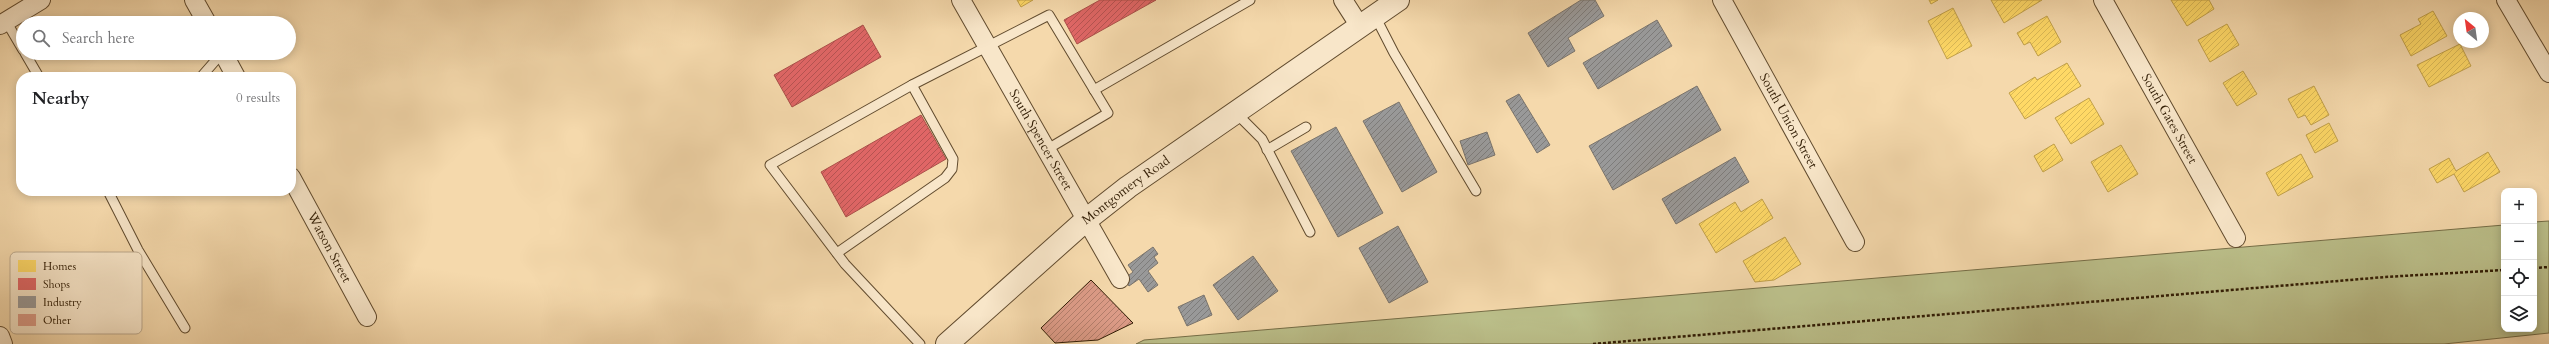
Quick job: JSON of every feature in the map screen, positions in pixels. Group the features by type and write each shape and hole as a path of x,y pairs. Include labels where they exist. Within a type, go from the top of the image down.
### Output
{"street":[{"path":"3,23 41,0"},
{"path":"194,0 202,16"},
{"name":"South Spencer Street","path":"961,0 1120,279"},
{"path":"1343,0 1367,20"},
{"name":"Montgomery Road","path":"947,344 1086,220 1128,187 1234,112 1398,0"},
{"name":"South Union Street","path":"1722,0 1855,242"},
{"name":"South Gates Street","path":"2103,0 2236,238"},
{"path":"2506,0 2549,74"},
{"path":"227,60 233,72"},
{"name":"Watson Street","path":"296,186 367,317"},
{"path":"0,336 3,344"}],"lane":[{"path":"1094,90 1250,0"},
{"path":"920,344 837,253 770,165 912,84 1049,15 1108,114 1046,150"},
{"path":"1367,20 1394,53 1476,191"},
{"path":"3,23 16,41"},
{"path":"29,60 36,72"},
{"path":"206,72 217,60"},
{"path":"837,253 945,178 952,169 953,159 912,84"},
{"path":"1234,112 1262,139 1310,232"},
{"path":"1267,150 1306,127"},
{"path":"111,196 139,252"},
{"path":"142,257 185,328"}],"path":[{"path":"2537,268 2549,267"},
{"path":"1593,344 2377,277 2501,270"}],"green space":[{"path":"2549,221 2549,333 2444,344 1136,344 1144,340 2501,225 2501,332 2537,332 2537,222"}],"building: Homes":[{"path":"1017,0 1033,0 1021,7"},
{"path":"1929,0 1938,0 1931,4"},
{"path":"1991,0 2042,0 2004,23"},
{"path":"2171,0 2209,0 2214,9 2187,26"},
{"path":"1953,8 1972,46 1947,59 1928,21"},
{"path":"2433,11 2447,36 2411,56 2400,35 2421,24 2418,19"},
{"path":"2047,16 2061,42 2038,56 2030,42 2024,45 2017,33"},
{"path":"2227,24 2239,45 2210,62 2198,40"},
{"path":"2453,47 2462,48 2471,66 2429,87 2417,65"},
{"path":"2067,63 2081,86 2025,119 2009,93 2035,77 2037,80"},
{"path":"2243,71 2257,94 2237,106 2223,83"},
{"path":"2314,86 2329,115 2311,125 2305,115 2298,118 2288,99"},
{"path":"2089,98 2104,124 2071,144 2055,118"},
{"path":"2329,123 2338,141 2315,153 2306,135"},
{"path":"2054,144 2063,160 2043,172 2034,156"},
{"path":"2121,145 2138,174 2108,192 2091,162"},
{"path":"2488,152 2500,172 2464,192 2454,174 2437,183 2429,169 2449,158 2456,171"},
{"path":"2301,154 2313,177 2278,196 2266,173"},
{"path":"1762,199 1773,218 1716,253 1699,224 1735,202 1741,212"},
{"path":"1785,237 1801,264 1774,280 1755,282 1743,261"}],"building: Shops":[{"path":"1100,0 1156,0 1077,44 1064,20"},
{"path":"863,25 881,57 792,107 774,75"},
{"path":"921,115 946,159 846,217 821,172"}],"building: Industry":[{"path":"1581,0 1595,0 1604,16 1568,38 1575,51 1548,67 1528,33"},
{"path":"1657,20 1672,46 1598,89 1583,63"},
{"path":"1697,86 1721,130 1613,190 1589,146"},
{"path":"1519,94 1550,145 1537,153 1506,101"},
{"path":"1399,102 1437,172 1402,192 1363,121"},
{"path":"1336,127 1383,213 1338,237 1291,151"},
{"path":"1487,132 1495,155 1468,165 1460,141"},
{"path":"1735,157 1749,182 1676,224 1662,199"},
{"path":"1398,226 1428,282 1389,303 1359,248"},
{"path":"1153,247 1158,254 1154,257 1158,263 1148,271 1158,285 1148,292 1139,279 1129,286 1124,279 1133,272 1128,265"},
{"path":"1253,256 1278,291 1238,320 1213,285"},
{"path":"1204,295 1212,315 1187,326 1178,307"}],"building: Other":[{"path":"1091,280 1133,323 1098,340 1055,343 1041,328"}]}
